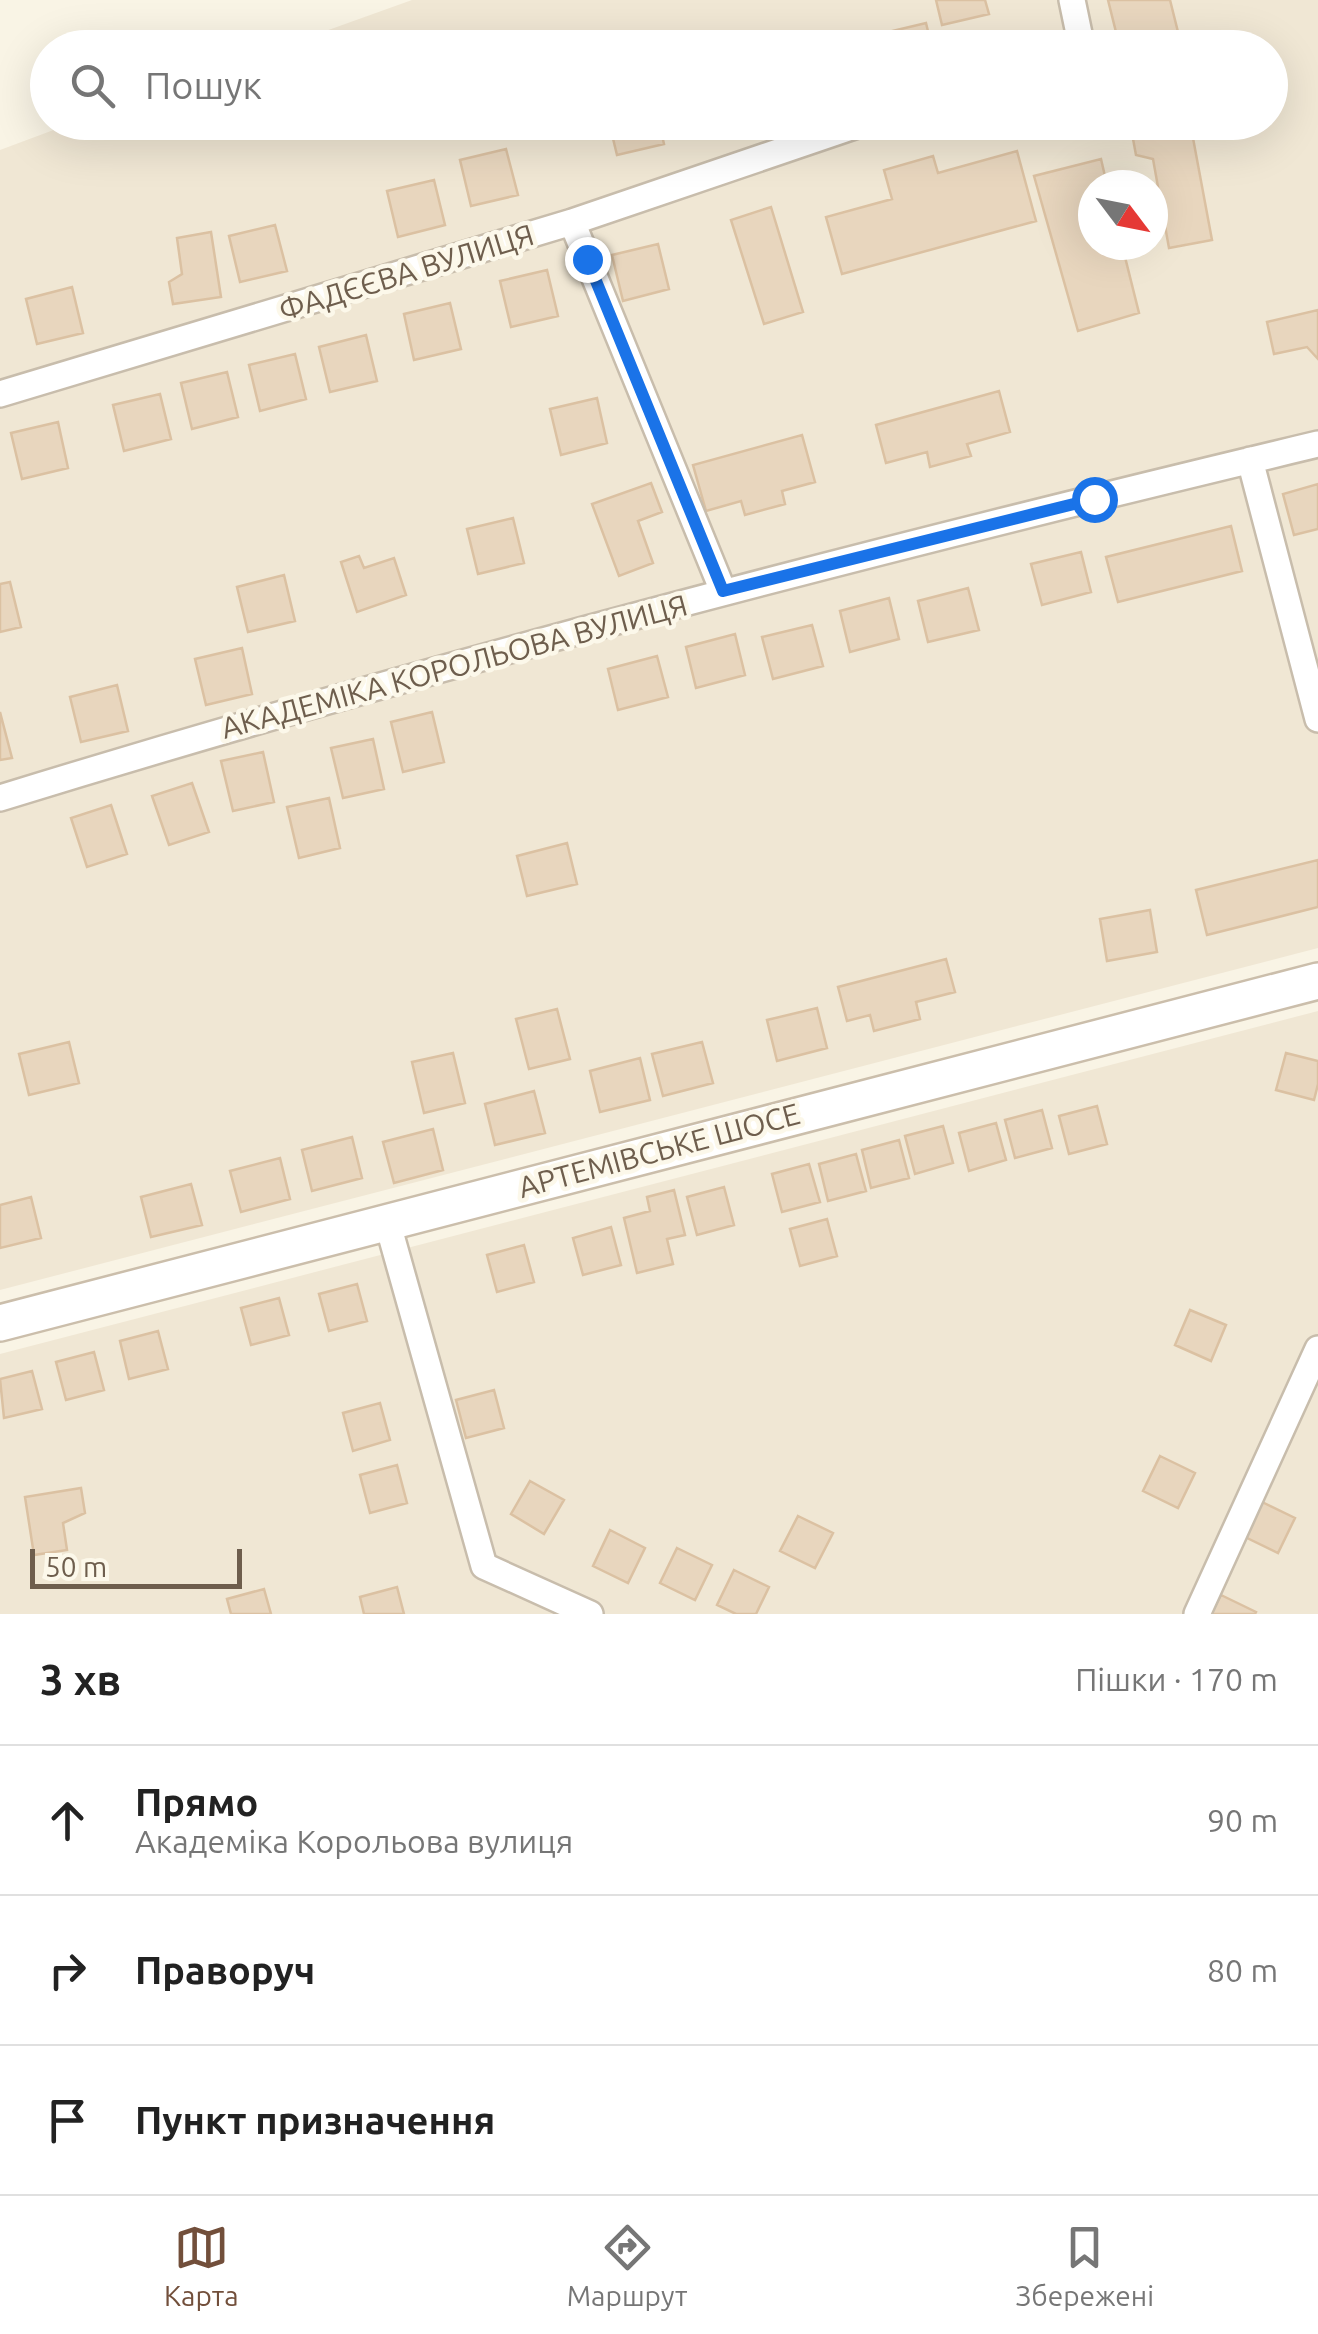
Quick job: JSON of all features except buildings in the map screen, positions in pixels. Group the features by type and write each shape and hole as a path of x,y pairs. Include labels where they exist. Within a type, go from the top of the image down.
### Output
{"main road":[{"name":"АРТЕМІВСЬКЕ ШОСЕ","path":"0,1323 1318,980"}],"street":[{"path":"1072,0 1078,30"},
{"name":"ФАДЄЄВА ВУЛИЦЯ","path":"0,394 572,222 813,140"},
{"path":"572,222 723,591"},
{"name":"АКАДЕМІКА КОРОЛЬОВА ВУЛИЦЯ","path":"0,798 221,730 723,591 1318,444"},
{"path":"1250,460 1318,718"},
{"path":"387,1220 484,1566 590,1614"},
{"path":"1197,1614 1318,1349"}],"shaded area":[{"path":"412,0 1318,0 1318,948 0,1290 0,150 30,139 1288,140 1288,30 328,30"},
{"path":"1318,1011 1318,1614 0,1614 0,1354"}],"route":[{"path":"587,259 723,591 1094,499"}]}
